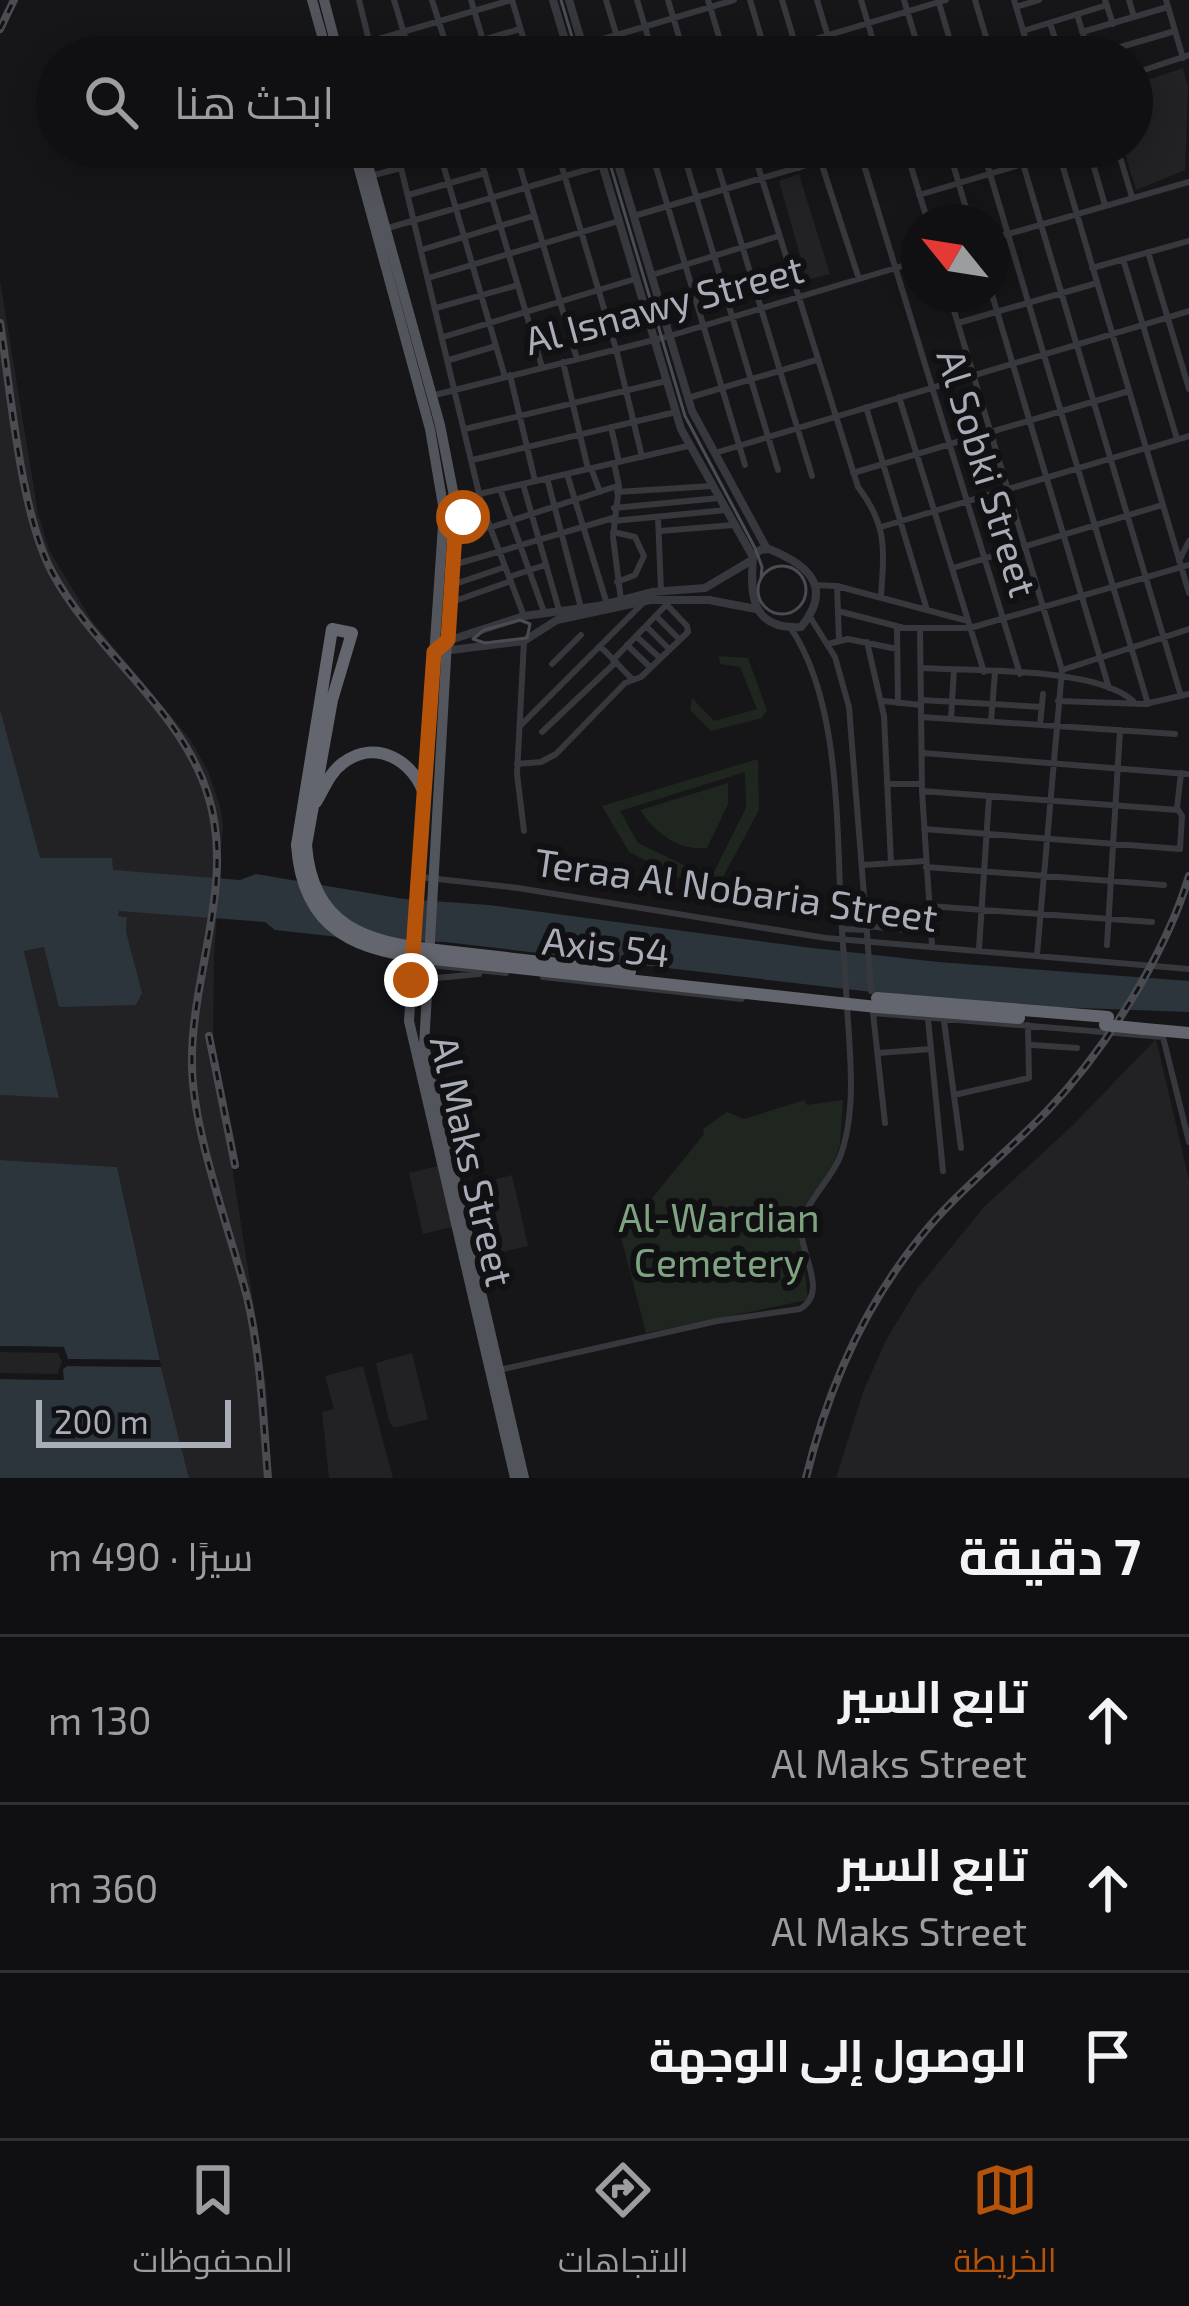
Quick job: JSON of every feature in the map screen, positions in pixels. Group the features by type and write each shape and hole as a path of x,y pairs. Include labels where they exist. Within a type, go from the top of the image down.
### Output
{"highway":[{"name":"Axis 54","path":"302,845 332,700 352,633 332,629 302,845 315,886 341,922 380,943 875,1002 1189,1029"},
{"path":"310,814 334,771 346,760 368,753 383,753 404,763 418,779 424,797"}],"main road":[{"path":"312,0 327,36"},
{"path":"324,0 331,36"},
{"name":"Al Maks Street","path":"358,168 427,397"},
{"name":"Al Maks Street","path":"368,168 427,397 450,519 453,565 424,797 419,883 428,952 409,1022 524,1478"},
{"name":"Al Maks Street","path":"450,519 444,726 425,980 426,1059 515,1478"},
{"path":"430,725 444,726"}],"street":[{"path":"359,0 368,36"},
{"path":"394,0 405,36"},
{"path":"432,0 444,36"},
{"path":"471,0 482,36"},
{"path":"390,36 511,0 522,36"},
{"path":"553,0 564,36"},
{"path":"569,0 580,36"},
{"path":"605,0 616,35"},
{"path":"637,0 648,36"},
{"path":"668,0 679,36"},
{"path":"612,36 734,0"},
{"path":"750,0 760,36"},
{"path":"782,0 793,36"},
{"path":"817,0 828,35"},
{"path":"861,0 872,36"},
{"path":"904,0 915,36"},
{"path":"975,0 986,36"},
{"path":"1039,0 1015,3 1024,35 1106,3 1113,23"},
{"path":"1129,0 1134,17"},
{"path":"825,36 941,1 952,36"},
{"path":"709,4 719,36"},
{"path":"1082,32 1167,4 1186,56 1153,67"},
{"path":"1077,14 1083,36"},
{"path":"1050,22 1054,36"},
{"path":"496,36 520,29"},
{"path":"1153,38 1175,31"},
{"path":"370,176 394,168"},
{"path":"401,168 483,510 524,616 532,625 518,728 524,831"},
{"path":"443,168 520,416 535,481"},
{"path":"483,168 542,367"},
{"path":"520,168 577,359"},
{"path":"563,168 642,457"},
{"path":"385,229 592,168"},
{"path":"603,168 688,446 752,559 749,591 756,609"},
{"path":"443,648 524,616 661,591 700,594 756,609 790,627 803,626 808,614 814,585 799,561 767,549 712,454 688,398 619,168"},
{"path":"658,168 745,465"},
{"path":"688,168 778,470"},
{"path":"718,168 812,476"},
{"path":"758,168 854,473 881,527 881,597"},
{"path":"634,216 799,168"},
{"path":"827,168 859,279"},
{"name":"Al Sobki Street","path":"868,168 1020,674"},
{"path":"911,168 922,204"},
{"path":"954,168 965,204"},
{"path":"988,168 999,204"},
{"path":"919,195 1010,168"},
{"path":"921,668 1062,674 1091,680 1148,704 1185,695 1024,168"},
{"path":"1063,168 1189,593"},
{"path":"1094,168 1106,206"},
{"path":"1123,168 1132,197"},
{"path":"408,195 484,173"},
{"path":"1009,234 1189,182"},
{"path":"422,250 534,216"},
{"path":"428,278 619,221"},
{"path":"652,275 779,236"},
{"path":"1009,237 1148,704"},
{"path":"1092,268 1189,241"},
{"path":"1148,252 1189,389"},
{"path":"1123,259 1177,440"},
{"name":"Al Isnawy Street","path":"427,397 670,335 901,266"},
{"path":"443,337 637,278"},
{"path":"1009,309 1097,283"},
{"path":"436,308 518,285"},
{"path":"712,454 1189,311"},
{"path":"955,312 1062,674 1037,956"},
{"path":"958,323 997,312 1109,688"},
{"path":"449,360 496,346"},
{"path":"688,398 816,361"},
{"path":"563,362 599,492"},
{"path":"465,429 668,381"},
{"path":"854,473 1129,391"},
{"path":"899,397 984,672"},
{"path":"866,407 928,610"},
{"path":"472,460 676,412"},
{"path":"611,427 618,489 613,532 621,600"},
{"path":"881,527 1189,436"},
{"path":"479,494 688,446"},
{"path":"567,474 607,604"},
{"path":"547,478 581,608"},
{"path":"523,484 559,610"},
{"path":"489,528 599,492 712,486"},
{"path":"500,489 544,612"},
{"path":"657,489 661,591"},
{"path":"614,508 719,498"},
{"path":"952,568 1162,505"},
{"path":"450,519 483,510"},
{"path":"453,565 613,520 725,510"},
{"path":"659,531 734,525"},
{"path":"613,532 634,537 644,556 635,575 617,582"},
{"path":"1183,564 1189,541"},
{"path":"443,648 527,639 563,618 700,594 767,549"},
{"path":"450,602 546,564"},
{"path":"838,610 897,627 969,624 1043,607 1183,564"},
{"path":"452,585 505,567"},
{"path":"814,585 881,597 969,624"},
{"path":"837,586 839,640"},
{"path":"518,728 645,601"},
{"path":"542,733 670,602"},
{"path":"517,764 541,762 556,754 680,639 688,628 670,602"},
{"path":"808,614 840,671 849,707 885,1123"},
{"path":"656,616 680,639"},
{"path":"646,626 670,649"},
{"path":"499,1370 717,1321 800,1309 810,1303 813,1291 802,1221 838,1162 847,1130 842,930 827,728 810,659 790,627"},
{"path":"897,627 898,703"},
{"path":"920,628 922,787 932,945"},
{"path":"1062,674 1189,629"},
{"path":"552,664 581,635"},
{"path":"636,636 660,658"},
{"path":"828,644 867,642 897,649"},
{"path":"867,642 882,701 891,863"},
{"path":"627,645 650,668"},
{"path":"600,646 632,679"},
{"path":"565,651 580,666"},
{"path":"951,719 955,670"},
{"path":"991,721 995,673"},
{"path":"1040,724 1043,694"},
{"path":"882,701 1042,707"},
{"path":"1058,701 1120,705 1132,701"},
{"path":"921,717 1175,734"},
{"path":"1107,945 1120,730"},
{"path":"922,753 1184,774 1178,810"},
{"path":"887,784 1182,814 1178,850 924,829"},
{"path":"979,949 989,797"},
{"path":"863,865 926,864 1164,885"},
{"name":"Teraa Al Nobaria Street","path":"419,883 542,891 826,938 1189,969"},
{"path":"928,906 1152,922"},
{"path":"842,930 916,931"},
{"path":"428,952 494,972 742,999"},
{"path":"425,980 494,972"},
{"path":"875,1002 928,1018 1163,1036 1189,1142"},
{"path":"928,1018 944,1171"},
{"path":"944,1019 961,1148"},
{"path":"954,1095 1029,1078 1028,1025"},
{"path":"1031,1045 1077,1048"},
{"path":"878,1053 931,1049"}],"shaded area":[{"path":"1183,68 1188,87 1185,170 1136,190 1129,168 1153,168 1153,78"},
{"path":"799,174 830,274 807,280 779,181"},
{"path":"0,280 38,513 49,550 92,621 190,739 220,806 213,1045 266,1384 272,1478 189,1478 161,1367 64,1380 0,1379 0,1346 160,1359 117,1167 0,1160 0,1095 58,1097 24,951 44,947 142,993 126,931 127,917 118,916 111,893 117,871 112,870 112,858 39,858 0,709"},
{"path":"0,709 40,858 112,858 113,870 240,880 256,874 404,899 489,905 938,962 1189,981 1189,1012 1025,1006 889,994 445,942 275,930 265,922 119,911 118,916 127,917 126,931 142,993 136,1005 59,1007 44,947 24,951 59,1098 0,1095"},
{"path":"1156,1039 1189,1180 1189,1478 836,1478 863,1392 886,1340 917,1289 985,1206"},
{"path":"0,1160 117,1167 160,1360 68,1359 63,1347 0,1346"},
{"path":"438,1166 452,1227 423,1234 409,1173"},
{"path":"512,1175 528,1246 480,1257 464,1187"},
{"path":"412,1353 428,1419 394,1428 376,1363"},
{"path":"67,1366 161,1367 189,1478 0,1478 0,1379 63,1380"},
{"path":"363,1366 393,1478 329,1478 322,1412 334,1409 325,1376"}],"green space":[{"path":"719,656 748,658 767,710 762,718 711,731 690,710 692,698 714,721 757,709 740,667 720,664"},
{"path":"758,759 759,810 716,890 702,889 629,852 602,806","holes":["745,772 746,808 711,878 638,843 620,811"]},
{"path":"728,783 728,804 707,848 687,847 669,839 640,810"},
{"name":"Al-Wardian Cemetery","path":"804,1100 807,1105 843,1100 834,1162 799,1220 808,1300 646,1333 621,1237 704,1134 703,1129 727,1112 744,1119"}],"pier":[{"path":"0,1346 64,1347 68,1359 160,1360 161,1367 67,1366 64,1380 0,1379 0,1373 57,1374 62,1362 58,1353 0,1352"}],"tram line":[{"path":"561,0 572,36"},
{"path":"611,168 685,416 755,548 761,578"},
{"path":"782,566 799,573 806,590 799,607 782,614 765,607 758,590 765,573 782,566"},
{"path":"520,620 530,624 527,638 485,643 473,639 484,630 520,620"}],"railway":[{"path":"0,29 14,0"},
{"path":"0,323 24,485 52,572 90,628 178,735 208,795 217,862 193,1032 194,1092 205,1151 252,1319 268,1478"},
{"path":"806,1478 836,1383 880,1294 933,1222 1048,1110 1091,1059 1149,969 1189,876"},
{"path":"209,1036 235,1165"}],"route":[{"path":"411,980 434,652 448,640 456,518 463,517"}]}
